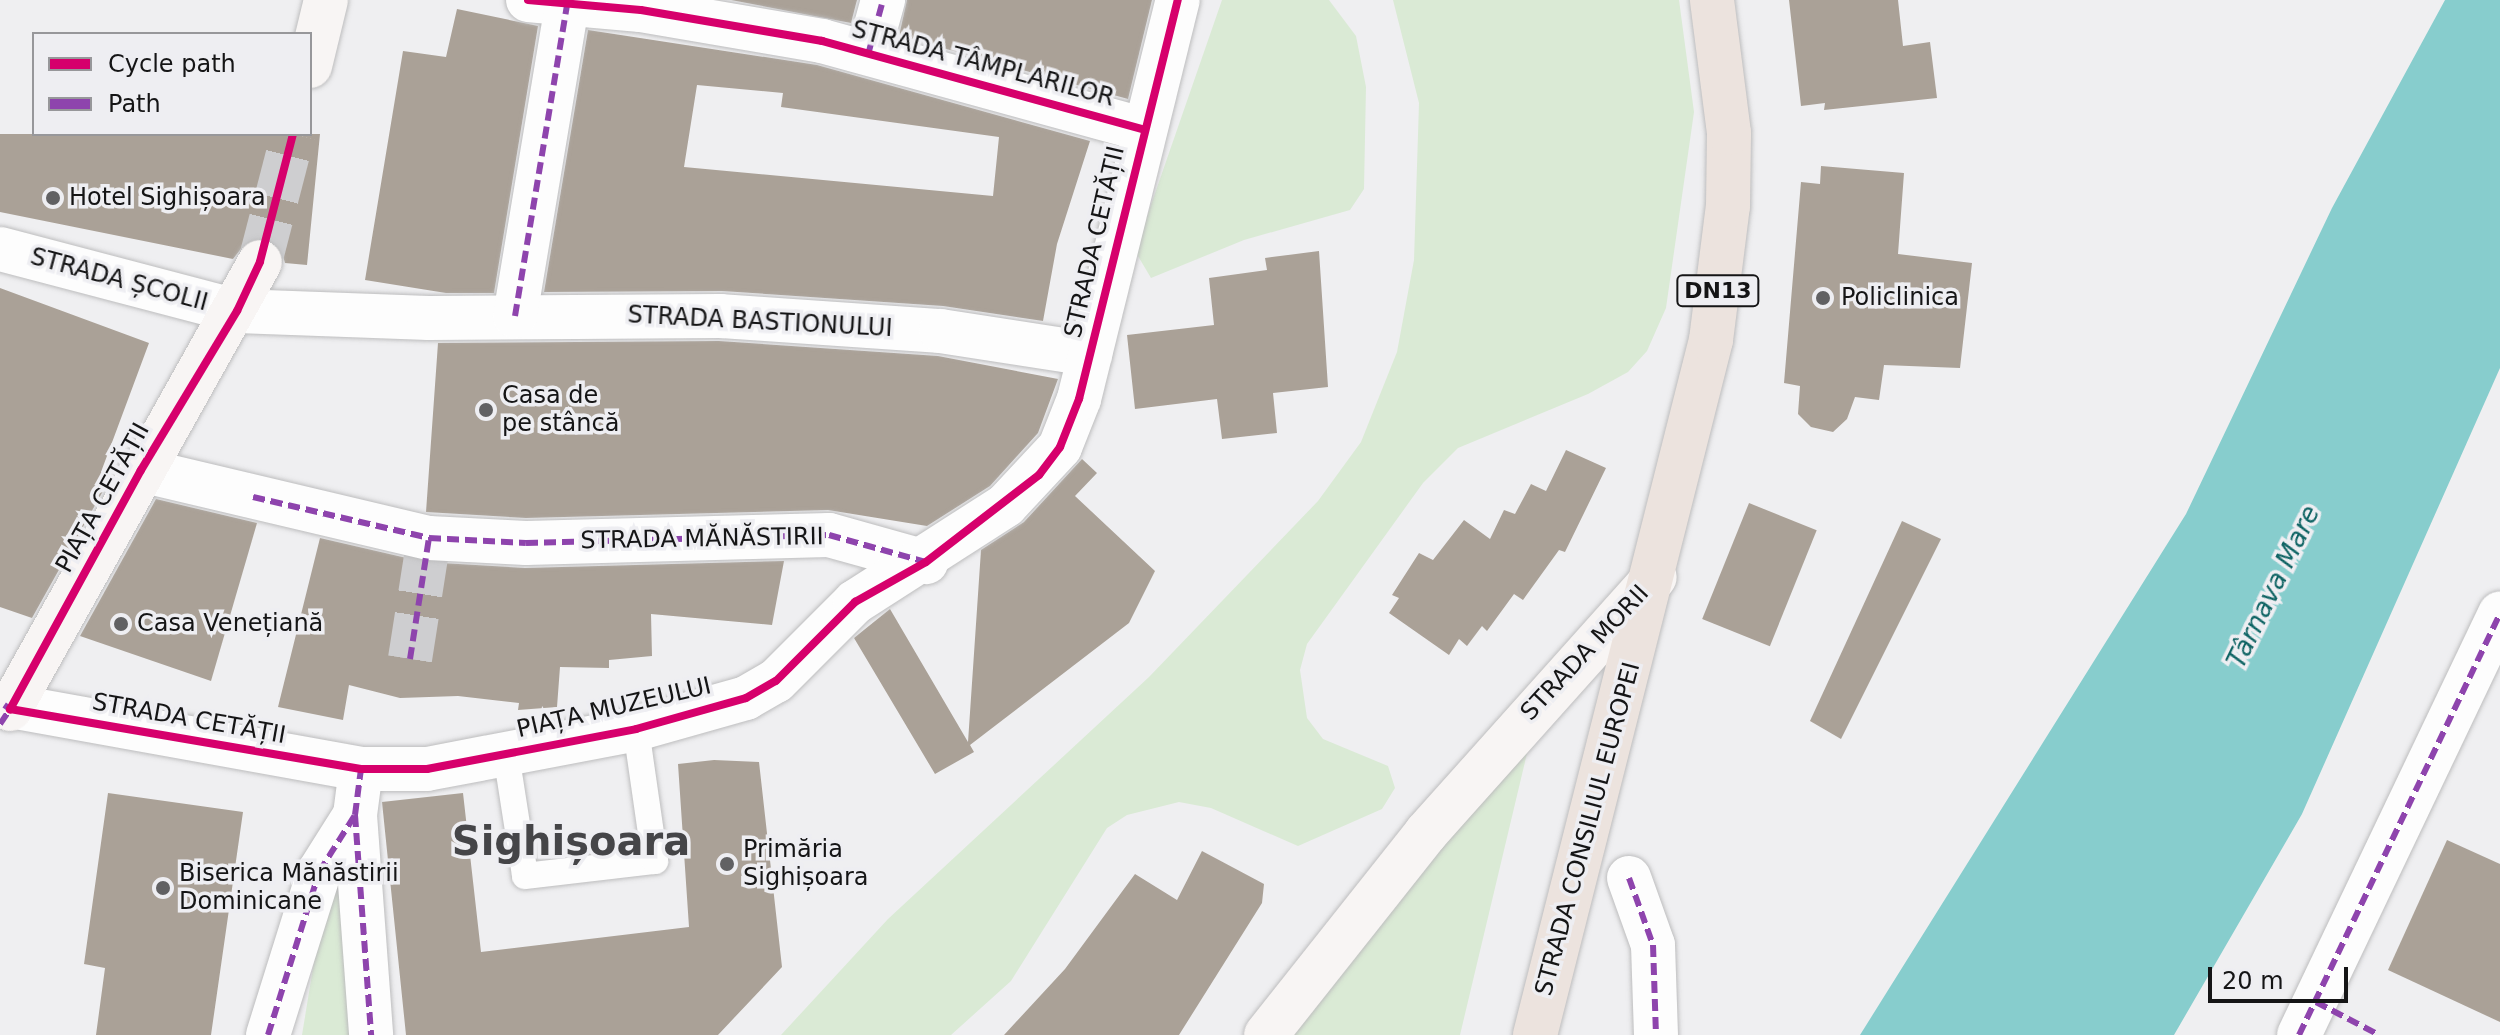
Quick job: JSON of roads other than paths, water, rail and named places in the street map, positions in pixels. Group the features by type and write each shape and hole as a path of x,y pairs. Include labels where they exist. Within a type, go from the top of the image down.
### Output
{"highway":[{"name":"STRADA MORII","path":"1655,577 1711,340 1728,206 1729,133 1712,0"},
{"name":"STRADA CONSILIUL EUROPEI","path":"1535,1035 1655,577"}],"street":[{"path":"312,58 326,0"},
{"path":"869,51 883,0"},
{"name":"STRADA CETĂȚII","path":"1090,354 1142,129 1178,0"},
{"path":"515,316 547,2"},
{"name":"STRADA TÂMPLARILOR","path":"547,2 869,51 1142,129"},
{"name":"STRADA ȘCOLII","path":"0,249 237,311"},
{"name":"PIAȚA CETĂȚII","path":"3,712 141,470 237,311 260,262"},
{"name":"STRADA BASTIONULUI","path":"237,311 429,318 677,314 823,322 997,338 1090,354"},
{"path":"926,562 1039,475 1067,432 1090,354"},
{"name":"PIAȚA CETĂȚII","path":"141,470 253,497"},
{"name":"STRADA MĂNĂSTIRII","path":"253,497 429,538 526,543 829,535 926,562"},
{"name":"PIAȚA MUZEULUI","path":"361,769 427,769 636,729 746,698 776,681 855,602 926,562"},
{"name":"STRADA MORII","path":"1266,1035 1426,833 1655,577"},
{"path":"2299,1035 2500,613"},
{"name":"STRADA CETĂȚII","path":"3,712 361,769"},
{"path":"361,769 355,815 371,1035"},
{"path":"268,1035 319,872 355,815"},
{"path":"1629,878 1653,945 1656,1035"}],"lane":[{"path":"506,754 525,876 655,861 636,729"}],"water":[{"name":"Târnava Mare","path":"2445,0 2500,0 2500,368 2302,814 2174,1035 1860,1035 2186,514 2332,208"}],"tunnel":[{"path":"260,262 292,136"},
{"path":"410,659 429,538"}],"place":[{"name":"Hotel Sighișoara","path":"53,198"},
{"name":"Policlinica","path":"1823,298"},
{"name":"Casa de pe stâncă","path":"486,410"},
{"name":"Casa Venețiană","path":"121,624"},
{"name":"Primăria Sighișoara","path":"727,864"},
{"name":"Biserica Mănăstirii Dominicane","path":"163,888"}],"district":[{"name":"Sighișoara","path":"571,841"}]}
